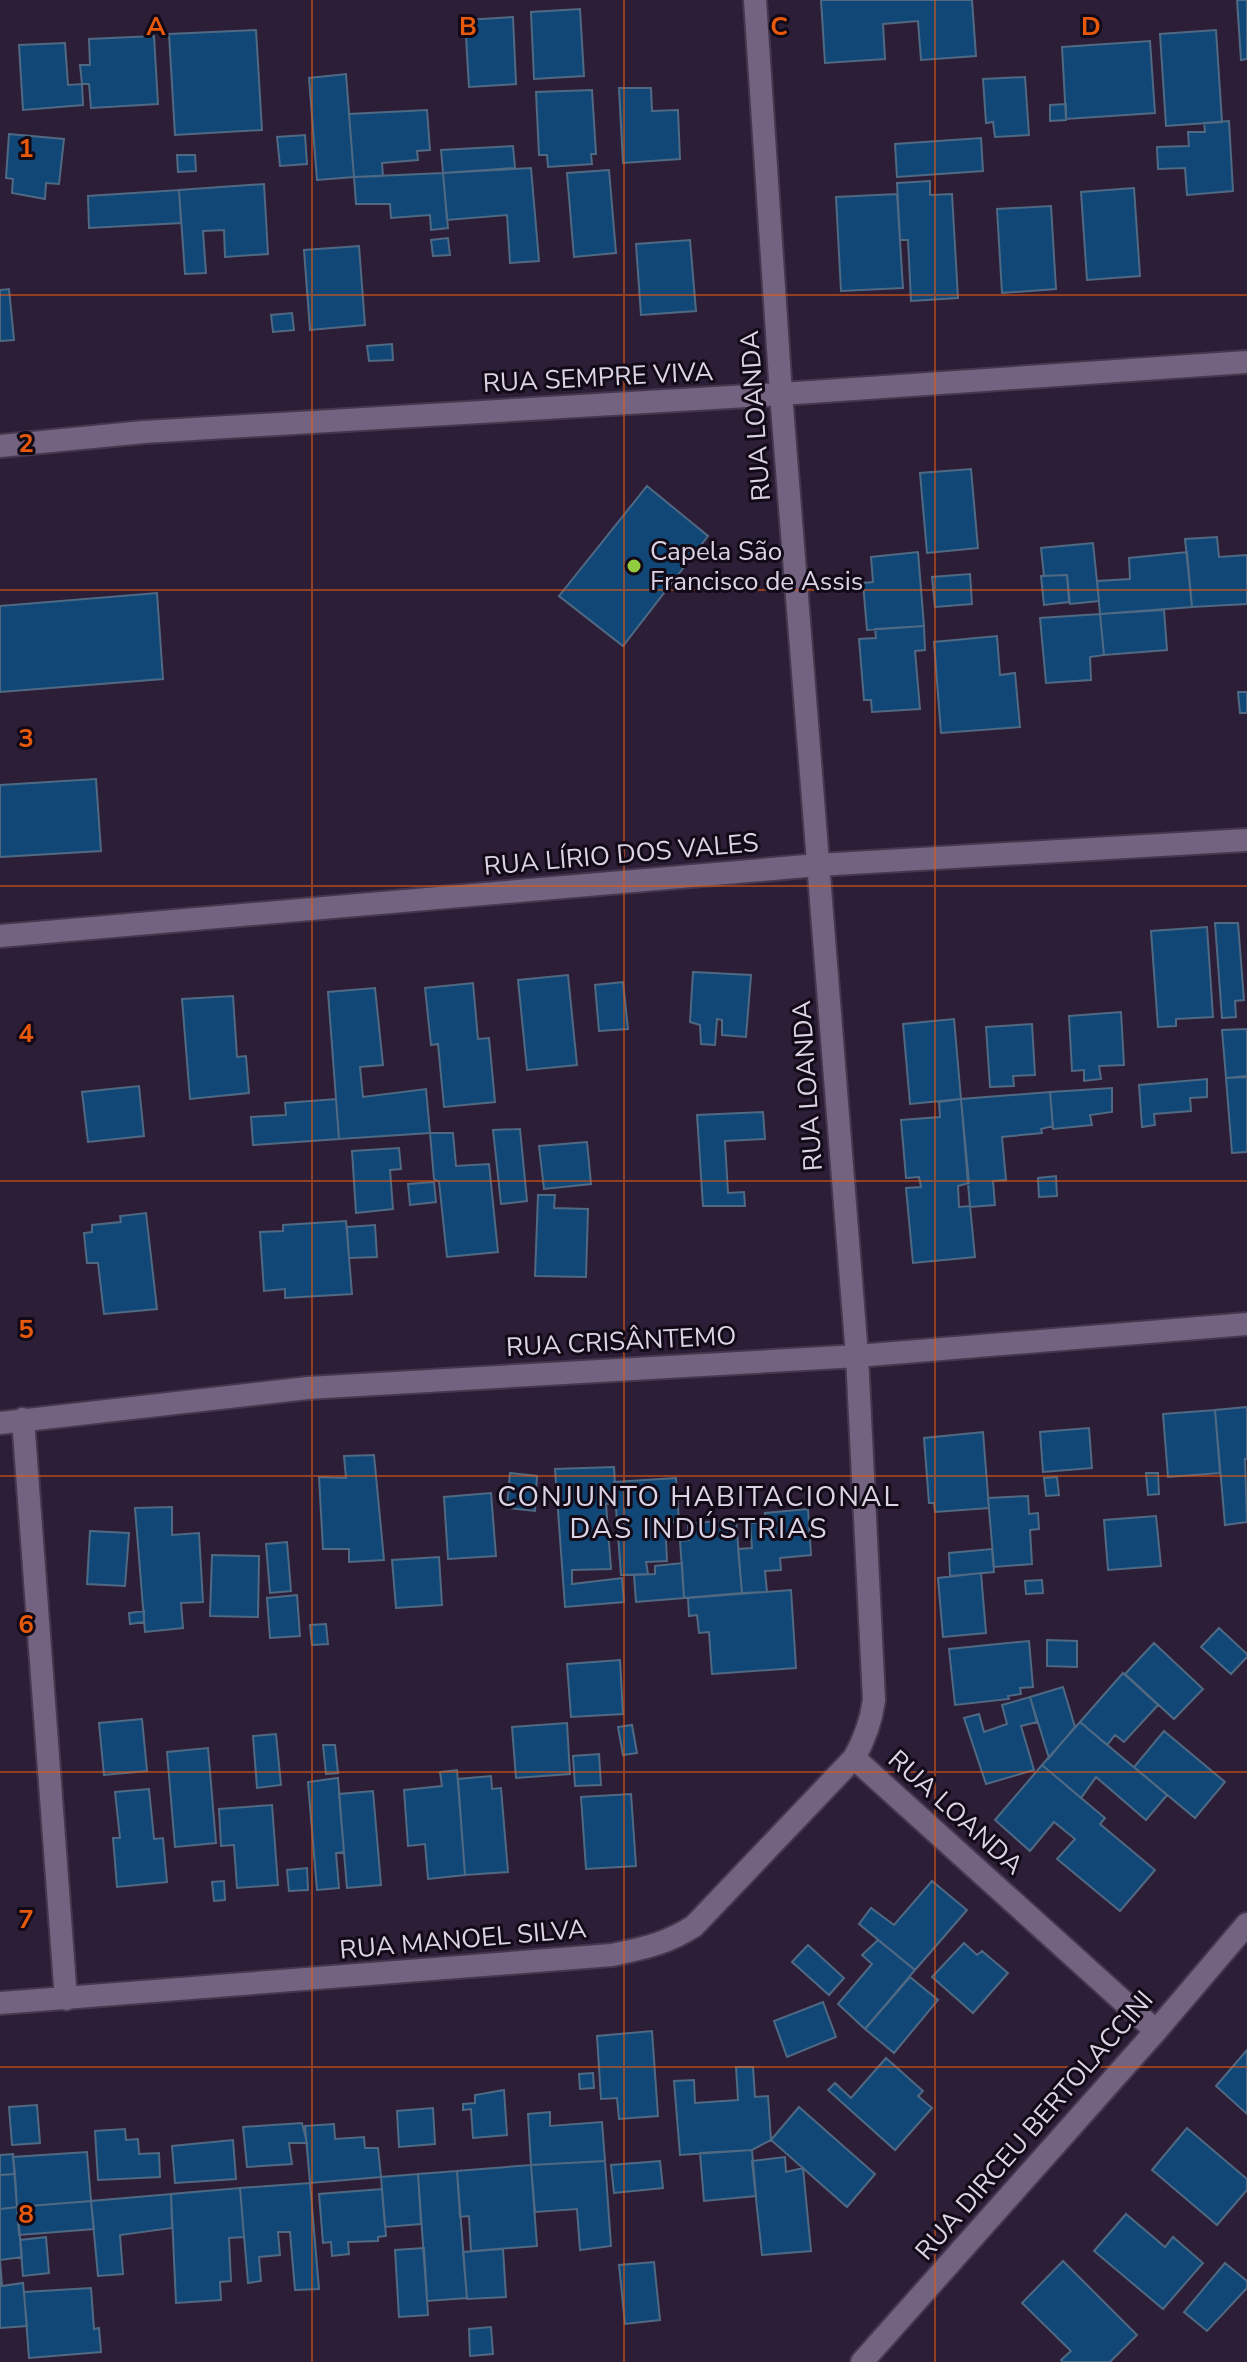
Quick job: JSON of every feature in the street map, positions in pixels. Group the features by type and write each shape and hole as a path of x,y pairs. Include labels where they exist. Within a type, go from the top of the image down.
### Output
{"street":[{"name":"RUA LOANDA","path":"755,0 781,394 857,1356 874,1700 872,1719 854,1758 1156,2031"},
{"name":"RUA SEMPRE VIVA","path":"0,446 144,432 781,394 1247,362"},
{"name":"RUA LÍRIO DOS VALES","path":"0,936 818,865 1247,840"},
{"name":"RUA CRISÂNTEMO","path":"0,1423 308,1388 857,1356 1247,1324"},
{"path":"23,1419 66,1999"},
{"name":"RUA MANOEL SILVA","path":"0,2003 612,1955 655,1946 694,1926 854,1758"},
{"name":"RUA DIRCEU BERTOLACCINI","path":"862,2362 1247,1924"}],"building":[{"path":"821,0 972,0 976,56 921,60 918,21 883,24 885,59 825,63"},
{"path":"1237,0 1247,0 1247,59 1241,60"},
{"path":"580,9 584,76 534,79 531,12"},
{"path":"513,17 516,84 469,87 465,20"},
{"path":"256,30 262,130 175,135 169,34"},
{"path":"1216,30 1222,122 1166,126 1160,34"},
{"path":"154,36 158,104 91,108 89,84 82,84 80,65 90,65 89,39"},
{"path":"1150,41 1155,113 1066,119 1062,47"},
{"path":"65,43 68,85 82,84 83,105 23,110 19,45"},
{"path":"346,74 354,177 317,180 309,78"},
{"path":"1025,77 1029,135 995,137 993,122 986,123 983,79"},
{"path":"619,88 651,88 652,111 678,110 680,159 623,163"},
{"path":"592,90 596,154 591,154 592,164 548,167 547,155 539,155 536,92"},
{"path":"1066,104 1066,120 1050,121 1050,105"},
{"path":"427,110 430,150 417,151 418,160 382,163 383,176 354,177 349,114"},
{"path":"1229,121 1233,191 1187,195 1185,168 1158,169 1157,147 1189,146 1188,132 1205,132 1204,123"},
{"path":"9,134 64,139 59,184 46,183 45,199 12,193 13,179 6,178"},
{"path":"305,135 307,164 280,166 277,137"},
{"path":"981,138 983,171 897,177 895,144"},
{"path":"513,146 515,168 443,173 441,150"},
{"path":"177,155 195,155 196,171 178,172"},
{"path":"531,168 539,261 510,263 507,215 447,220 443,173"},
{"path":"609,170 616,253 574,257 567,173"},
{"path":"443,173 448,228 431,230 430,215 391,218 390,204 356,204 354,177"},
{"path":"930,181 930,195 952,194 958,298 911,301 908,240 900,240 897,183"},
{"path":"264,184 268,254 225,257 224,230 203,231 206,273 185,274 179,190"},
{"path":"1134,188 1140,276 1087,280 1081,192"},
{"path":"179,190 181,223 89,228 88,196"},
{"path":"897,194 903,288 841,291 836,197"},
{"path":"1051,206 1056,289 1002,293 997,209"},
{"path":"448,238 450,255 433,256 431,240"},
{"path":"690,240 696,311 641,315 636,244"},
{"path":"359,246 365,325 310,330 304,250"},
{"path":"9,289 14,340 0,341 0,290"},
{"path":"292,313 294,330 273,332 271,315"},
{"path":"392,344 393,360 369,361 367,346"},
{"path":"971,469 978,548 927,553 920,473"},
{"name":"Capela São Francisco de Assis","path":"647,486 708,536 623,646 559,596"},
{"path":"1217,537 1219,557 1247,555 1247,604 1192,607 1185,539"},
{"path":"1093,543 1099,601 1070,604 1067,575 1044,576 1041,548"},
{"path":"918,552 924,626 867,630 863,583 873,582 871,557"},
{"path":"1187,552 1192,607 1100,614 1097,581 1130,579 1129,558"},
{"path":"970,574 972,604 935,607 932,577"},
{"path":"1067,575 1069,602 1044,605 1041,576"},
{"path":"157,593 163,679 0,692 0,606"},
{"path":"1164,610 1167,650 1104,655 1100,614"},
{"path":"1100,614 1104,655 1090,657 1091,680 1046,683 1040,618"},
{"path":"924,626 925,650 915,651 920,709 872,712 871,700 864,700 859,639 876,638 875,629"},
{"path":"997,636 1000,675 1015,673 1020,727 941,733 934,642"},
{"path":"1238,692 1247,692 1247,713 1240,713"},
{"path":"96,779 101,851 0,857 0,785"},
{"path":"1215,923 1238,923 1244,1000 1235,1001 1236,1017 1222,1018"},
{"path":"1207,927 1213,1017 1176,1019 1176,1026 1158,1027 1151,931"},
{"path":"693,972 751,975 746,1037 722,1035 722,1020 717,1019 715,1045 701,1044 700,1025 690,1022"},
{"path":"568,975 577,1065 527,1070 518,980"},
{"path":"623,982 628,1029 599,1031 595,985"},
{"path":"473,983 478,1039 489,1038 495,1102 444,1107 438,1044 431,1045 425,988"},
{"path":"375,988 383,1065 360,1067 363,1097 426,1089 430,1133 339,1139 328,992"},
{"path":"233,996 237,1057 246,1056 249,1093 190,1099 182,999"},
{"path":"1121,1012 1124,1065 1099,1066 1101,1079 1084,1081 1084,1070 1072,1071 1069,1016"},
{"path":"954,1019 961,1099 910,1104 903,1024"},
{"path":"1032,1024 1035,1075 1013,1076 1014,1086 990,1087 986,1027"},
{"path":"1247,1029 1247,1076 1226,1078 1222,1030"},
{"path":"1247,1077 1247,1152 1232,1153 1226,1078"},
{"path":"1207,1079 1207,1097 1190,1098 1191,1111 1154,1114 1155,1125 1142,1127 1139,1085"},
{"path":"139,1086 144,1136 88,1142 82,1092"},
{"path":"1112,1088 1112,1112 1090,1115 1092,1125 1053,1129 1050,1092"},
{"path":"1050,1092 1053,1126 1041,1129 1042,1133 1002,1137 1006,1180 993,1181 995,1205 970,1207 961,1099"},
{"path":"336,1099 339,1139 253,1145 251,1117 286,1115 285,1103"},
{"path":"961,1099 969,1183 958,1186 959,1207 970,1206 975,1257 913,1263 906,1188 921,1187 919,1177 906,1178 901,1120 940,1117 939,1102"},
{"path":"763,1112 765,1139 725,1141 728,1193 744,1192 745,1206 703,1206 697,1115"},
{"path":"520,1129 527,1201 501,1204 493,1130"},
{"path":"430,1133 453,1133 456,1166 489,1164 498,1252 447,1257"},
{"path":"587,1142 591,1184 544,1189 539,1146"},
{"path":"399,1148 401,1169 390,1170 393,1209 356,1213 352,1151"},
{"path":"1056,1176 1057,1196 1039,1197 1038,1178"},
{"path":"434,1182 436,1202 410,1205 408,1184"},
{"path":"538,1195 555,1195 554,1208 588,1209 586,1277 535,1276"},
{"path":"146,1213 157,1309 104,1314 98,1263 87,1263 84,1233 92,1232 92,1225 121,1222 120,1216"},
{"path":"346,1221 352,1294 285,1298 285,1289 264,1291 260,1232 283,1231 283,1225"},
{"path":"375,1225 377,1257 349,1258 347,1227"},
{"path":"1247,1407 1247,1522 1225,1525 1215,1410"},
{"path":"1215,1410 1220,1473 1168,1477 1163,1414"},
{"path":"1089,1428 1092,1468 1043,1472 1040,1432"},
{"path":"983,1432 989,1508 935,1512 934,1503 929,1503 924,1438"},
{"path":"374,1455 384,1560 349,1562 349,1549 323,1549 319,1477 346,1478 344,1456"},
{"path":"614,1467 616,1503 606,1504 611,1569 572,1570 572,1584 622,1578 624,1602 565,1607 555,1469"},
{"path":"510,1473 537,1476 535,1511 507,1508"},
{"path":"1146,1473 1158,1473 1159,1494 1148,1495"},
{"path":"1057,1477 1059,1495 1046,1496 1044,1478"},
{"path":"676,1478 679,1522 665,1522 667,1561 646,1562 648,1574 621,1575 614,1482"},
{"path":"491,1493 496,1556 448,1559 444,1497"},
{"path":"1028,1496 1029,1514 1038,1513 1039,1529 1030,1530 1032,1564 994,1567 988,1498"},
{"path":"172,1507 172,1535 199,1533 203,1602 181,1603 183,1628 145,1632 135,1508"},
{"path":"808,1509 811,1555 780,1558 781,1570 765,1571 767,1592 742,1593 738,1549 752,1548 750,1523 765,1522 765,1513"},
{"path":"1156,1516 1161,1566 1108,1570 1104,1520"},
{"path":"736,1519 742,1593 684,1598 680,1541 689,1540 688,1524"},
{"path":"90,1531 129,1533 125,1586 87,1584"},
{"path":"287,1542 291,1591 270,1593 266,1544"},
{"path":"992,1549 994,1572 950,1576 949,1553"},
{"path":"212,1555 259,1556 258,1617 210,1616"},
{"path":"439,1557 442,1605 396,1608 392,1560"},
{"path":"682,1563 684,1598 636,1602 634,1575 655,1574 655,1566"},
{"path":"981,1573 986,1633 943,1637 938,1578"},
{"path":"1042,1580 1043,1593 1026,1594 1025,1581"},
{"path":"791,1590 796,1668 712,1674 709,1632 699,1633 697,1615 689,1616 688,1598"},
{"path":"297,1595 300,1636 270,1638 267,1598"},
{"path":"144,1611 144,1622 130,1624 129,1613"},
{"path":"326,1624 328,1644 312,1645 310,1625"},
{"path":"1219,1628 1247,1654 1231,1674 1201,1647"},
{"path":"1047,1640 1077,1641 1077,1667 1047,1666"},
{"path":"1029,1641 1033,1687 1020,1688 1021,1694 1008,1696 1009,1699 955,1705 949,1649"},
{"path":"1154,1643 1203,1689 1174,1719 1125,1674"},
{"path":"620,1660 623,1714 571,1717 567,1664"},
{"path":"1123,1673 1158,1705 1124,1742 1115,1735 1107,1745 1080,1722"},
{"path":"1063,1687 1075,1727 1049,1758 1030,1697"},
{"path":"1030,1697 1037,1722 1021,1726 1034,1770 986,1784 964,1718 979,1714 984,1732 1007,1724 1002,1705"},
{"path":"142,1719 147,1771 104,1775 99,1723"},
{"path":"1080,1722 1167,1795 1146,1820 1096,1777 1081,1798 1042,1765"},
{"path":"567,1723 570,1774 516,1778 512,1727"},
{"path":"632,1725 637,1753 623,1755 618,1727"},
{"path":"1164,1731 1225,1782 1195,1818 1134,1767"},
{"path":"276,1734 281,1785 257,1788 253,1736"},
{"path":"323,1745 335,1745 338,1773 326,1774"},
{"path":"208,1748 216,1843 175,1847 167,1752"},
{"path":"599,1754 601,1785 575,1786 573,1756"},
{"path":"1042,1765 1105,1818 1100,1824 1155,1870 1120,1911 1057,1859 1075,1839 1054,1822 1030,1851 995,1820"},
{"path":"457,1770 465,1875 428,1879 425,1844 408,1846 404,1790 442,1786 440,1772"},
{"path":"491,1776 492,1789 501,1788 508,1872 465,1875 458,1779"},
{"path":"338,1778 344,1852 336,1853 339,1888 317,1890 308,1782"},
{"path":"149,1789 154,1839 163,1838 167,1882 117,1887 113,1838 120,1838 115,1792"},
{"path":"373,1791 381,1885 347,1888 339,1794"},
{"path":"631,1794 636,1866 586,1869 581,1797"},
{"path":"272,1805 278,1885 237,1888 234,1845 221,1846 219,1809"},
{"path":"307,1868 308,1890 289,1891 287,1870"},
{"path":"224,1881 225,1900 214,1901 212,1882"},
{"path":"932,1881 967,1910 915,1970 859,1924 871,1908 894,1925"},
{"path":"878,1940 915,1970 865,2029 838,2004 872,1964 862,1955"},
{"path":"964,1943 977,1955 982,1951 1008,1973 973,2013 932,1977"},
{"path":"808,1945 844,1978 829,1995 792,1962"},
{"path":"910,1977 938,2000 894,2053 865,2029"},
{"path":"823,2002 836,2037 787,2057 774,2021"},
{"path":"652,2031 658,2116 619,2119 617,2098 601,2099 597,2036"},
{"path":"1247,2050 1247,2114 1216,2086"},
{"path":"886,2058 923,2091 918,2096 932,2108 895,2150 828,2090 835,2083 851,2098"},
{"path":"736,2067 753,2067 755,2097 768,2096 771,2140 752,2150 680,2155 674,2081 694,2080 695,2103 738,2100"},
{"path":"593,2073 594,2088 580,2089 579,2074"},
{"path":"504,2090 507,2135 473,2138 471,2109 463,2110 463,2104 475,2103 475,2095"},
{"path":"37,2105 40,2143 12,2145 9,2107"},
{"path":"799,2107 875,2174 847,2207 771,2140"},
{"path":"433,2108 435,2144 399,2147 397,2111"},
{"path":"550,2112 550,2126 602,2122 605,2161 531,2165 528,2114"},
{"path":"302,2123 307,2143 289,2143 292,2164 247,2167 243,2127"},
{"path":"334,2124 335,2139 364,2137 365,2148 378,2148 381,2177 310,2183 305,2126"},
{"path":"1187,2128 1247,2179 1247,2190 1217,2225 1152,2170"},
{"path":"125,2129 126,2140 138,2139 139,2154 159,2153 160,2177 98,2180 95,2131"},
{"path":"233,2140 236,2179 175,2183 172,2146"},
{"path":"752,2150 756,2196 704,2201 700,2153"},
{"path":"87,2152 91,2201 17,2207 13,2157"},
{"path":"13,2154 15,2174 0,2175 0,2155"},
{"path":"785,2157 786,2172 803,2168 811,2251 762,2255 752,2161"},
{"path":"605,2161 611,2246 580,2250 577,2209 535,2212 531,2165"},
{"path":"660,2161 663,2188 614,2193 611,2165"},
{"path":"531,2165 537,2246 471,2251 469,2216 460,2217 457,2171"},
{"path":"457,2171 467,2298 427,2301 418,2174"},
{"path":"15,2174 17,2207 0,2209 0,2175"},
{"path":"418,2174 421,2224 385,2227 381,2177"},
{"path":"310,2183 319,2289 295,2290 290,2232 278,2232 280,2255 259,2257 261,2281 248,2283 240,2188"},
{"path":"240,2188 244,2237 229,2238 231,2281 220,2282 221,2300 176,2303 171,2194"},
{"path":"382,2189 386,2236 378,2237 378,2241 348,2242 349,2254 332,2256 331,2242 323,2243 319,2194"},
{"path":"171,2194 172,2228 120,2235 123,2274 98,2276 91,2201"},
{"path":"91,2201 94,2229 19,2235 17,2207"},
{"path":"17,2207 22,2257 0,2260 0,2209"},
{"path":"1126,2214 1165,2247 1173,2237 1203,2263 1163,2309 1094,2251"},
{"path":"46,2237 49,2273 23,2276 20,2240"},
{"path":"424,2248 428,2315 399,2317 395,2250"},
{"path":"503,2249 506,2297 467,2299 463,2252"},
{"path":"0,2260 2,2286 23,2283 27,2326 0,2328"},
{"path":"1063,2261 1137,2335 1110,2362 1063,2362 1061,2360 1071,2351 1022,2303"},
{"path":"654,2262 660,2320 625,2324 619,2265"},
{"path":"1225,2263 1247,2281 1247,2288 1207,2331 1184,2312"},
{"path":"91,2288 94,2329 99,2328 101,2352 29,2358 24,2292"},
{"path":"491,2327 493,2354 470,2356 469,2329"}],"place":[{"name":"Capela São Francisco de Assis","path":"634,566"}],"district":[{"name":"CONJUNTO HABITACIONAL DAS INDÚSTRIAS","path":"699,1512"}]}
